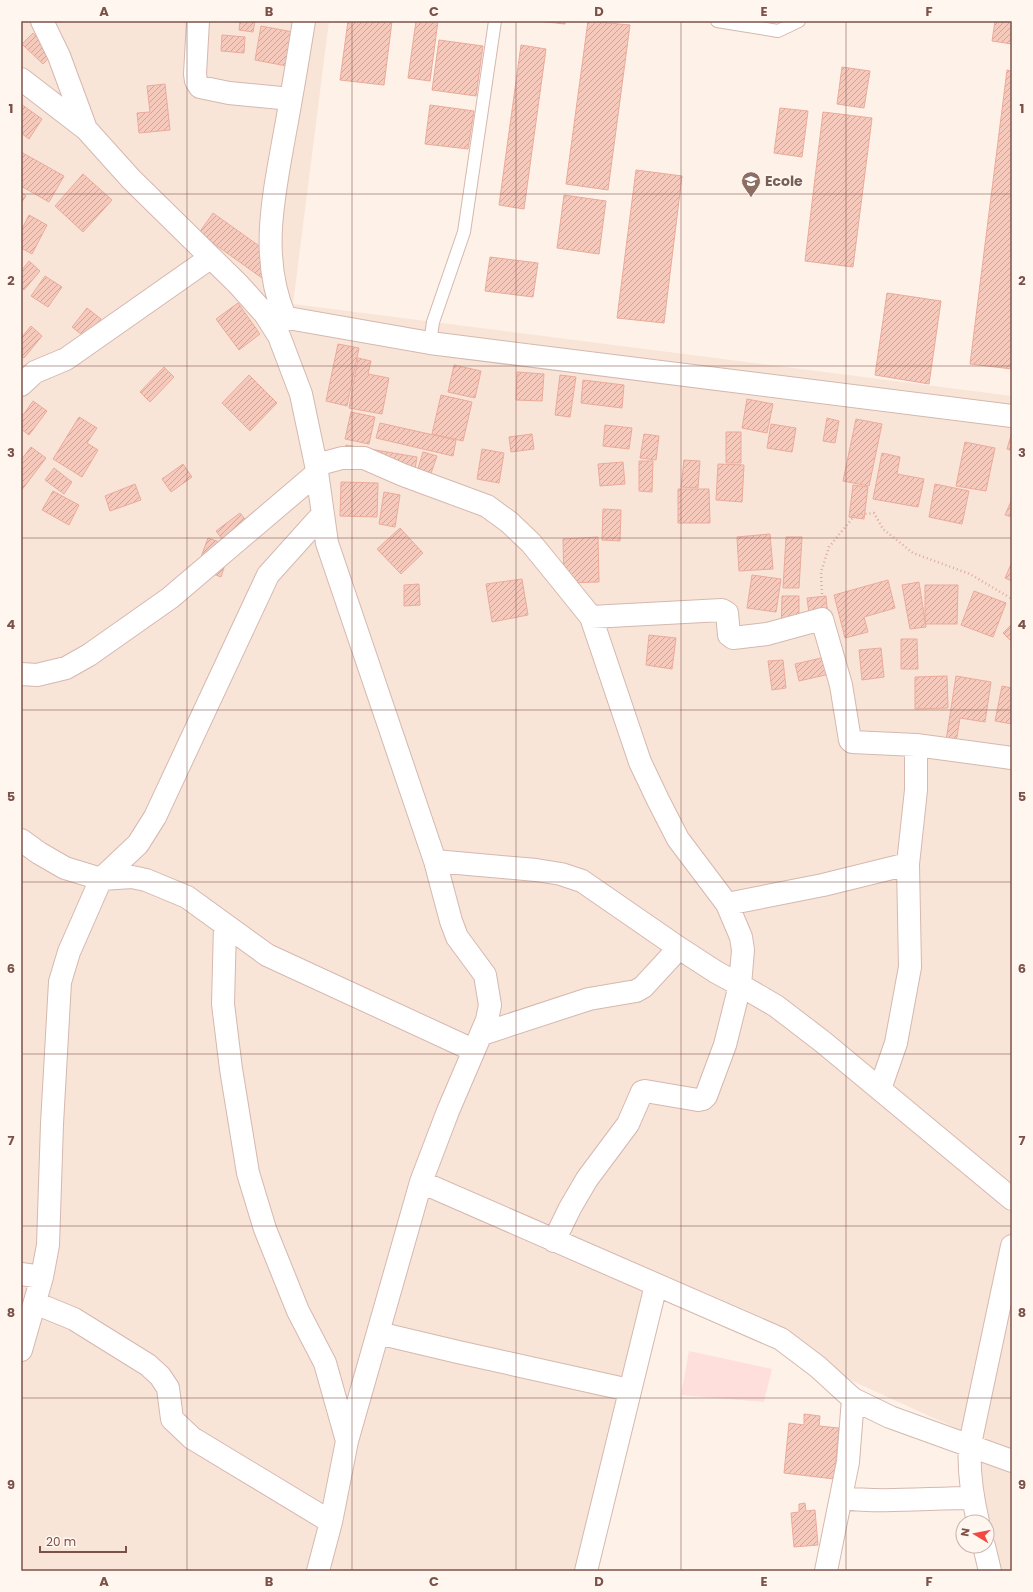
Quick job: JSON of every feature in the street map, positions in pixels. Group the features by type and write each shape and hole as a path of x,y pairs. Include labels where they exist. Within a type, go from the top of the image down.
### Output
{"street":[{"path":"42,21 59,56 86,129"},
{"path":"198,21 195,74 196,81 200,87 229,93 291,99"},
{"path":"304,21 274,193 270,254 276,296 275,316 279,336 301,394 317,469 322,515 327,543 435,861 451,921 457,936 485,975 490,1005 487,1020 421,1182 347,1441 331,1522 318,1571"},
{"path":"21,80 86,129 131,179 210,258 275,316 430,343 1012,416"},
{"path":"21,385 35,372 66,359 210,258"},
{"path":"21,674 37,675 66,668 89,655 170,598 317,469 342,458 364,458 403,475 487,506 510,522 531,543 591,617 640,762 678,839 727,904 741,937 743,950 740,985 725,1045 706,1096 703,1099 698,1100 645,1091 642,1092 628,1124 587,1179 570,1208 554,1242"},
{"path":"21,1350 24,1326 35,1303 48,1245 52,1124 60,982 69,952 101,879 138,844 155,817 268,575 322,515"},
{"path":"591,617 722,610 727,613 730,635 733,638 767,634 822,619 841,685 850,740 854,742 916,746 1012,758"},
{"path":"880,1089 896,1043 910,967 908,864 916,790 916,746"},
{"path":"21,840 39,853 65,868 101,879 132,877 159,884 187,897 267,955 477,1042 589,999 636,991 643,987 679,948"},
{"path":"435,861 536,870 561,874 582,880 679,948 716,972 776,1006 880,1089 1012,1199"},
{"path":"727,904 823,885 908,864"},
{"path":"225,926 223,1004 231,1069 248,1173 265,1229 287,1284 298,1311 325,1363 347,1441"},
{"path":"421,1182 554,1242 781,1339 818,1367 853,1399 890,1417 970,1444 1012,1461"},
{"path":"976,1514 968,1462 970,1444 1012,1246"},
{"path":"21,1274 42,1277"},
{"path":"586,1571 629,1390 656,1285"},
{"path":"35,1303 74,1319 148,1365 160,1376 168,1388 172,1419 192,1438 331,1522"},
{"path":"378,1332 458,1352 629,1390"},
{"path":"826,1571 848,1462 853,1399"},
{"path":"841,1498 901,1500 919,1498 973,1498"},
{"path":"986,1554 990,1571"}],"lane":[{"path":"430,343 433,322 464,232 495,21"},
{"path":"717,21 778,32 799,21"}],"path":[{"path":"822,619 822,572 829,546 855,515 874,513 883,529 913,553 970,574 1012,599"}],"shaded area":[{"path":"21,21 329,21 293,304 1012,396 1012,1571 990,1571 989,1554 995,1554 995,1514 985,1514 969,1434 661,1294 590,1571 21,1571"},
{"path":"689,1351 772,1369 764,1402 681,1395"}],"building":[{"path":"240,21 255,21 253,32 239,30"},
{"path":"348,21 392,21 384,85 340,80"},
{"path":"416,21 438,21 430,81 408,78"},
{"path":"538,21 565,21 565,24"},
{"path":"588,21 630,25 608,190 566,184"},
{"path":"995,21 1012,21 1012,44 992,41"},
{"path":"261,26 293,32 287,66 255,60"},
{"path":"33,33 53,54 43,64 22,44"},
{"path":"222,35 245,37 244,53 221,51"},
{"path":"439,40 483,46 476,96 432,90"},
{"path":"521,45 546,49 524,209 499,205"},
{"path":"842,67 870,71 864,108 837,104"},
{"path":"1007,70 1012,71 1012,369 970,364"},
{"path":"165,84 170,130 139,133 137,113 150,112 147,86"},
{"path":"21,104 42,119 29,139 21,133"},
{"path":"430,105 474,111 468,149 425,144"},
{"path":"780,108 808,111 802,157 774,153"},
{"path":"823,112 872,118 853,267 805,261"},
{"path":"21,152 64,176 49,202 21,186"},
{"path":"636,170 682,176 664,323 617,318"},
{"path":"83,174 112,200 83,232 55,206"},
{"path":"21,192 26,196 21,203"},
{"path":"564,195 606,201 599,254 557,248"},
{"path":"213,213 276,258 262,278 199,233"},
{"path":"29,215 47,225 32,254 21,248 21,231"},
{"path":"490,257 538,263 533,297 485,291"},
{"path":"29,261 40,271 24,290 21,287 21,271"},
{"path":"45,276 62,287 48,307 31,296"},
{"path":"887,293 941,301 929,384 875,375"},
{"path":"238,303 260,334 239,350 216,319"},
{"path":"87,308 101,319 86,338 72,327"},
{"path":"31,326 42,336 24,358 21,356 21,338"},
{"path":"338,344 359,348 347,406 326,401"},
{"path":"358,358 371,361 368,374 389,378 382,414 349,408"},
{"path":"454,365 481,371 475,398 448,392"},
{"path":"164,367 174,377 150,402 140,392"},
{"path":"517,372 544,374 542,401 516,400"},
{"path":"249,375 277,403 250,431 222,403"},
{"path":"560,375 576,377 570,417 555,415"},
{"path":"583,380 624,385 622,408 581,403"},
{"path":"441,395 472,402 463,441 432,434"},
{"path":"747,399 773,404 767,433 742,428"},
{"path":"33,401 47,411 29,435 21,429 21,418"},
{"path":"351,412 375,417 369,444 345,439"},
{"path":"79,417 97,428 87,443 98,450 82,477 53,459"},
{"path":"827,418 839,421 835,443 823,441"},
{"path":"856,419 882,424 869,486 843,481"},
{"path":"380,423 456,440 453,456 376,438"},
{"path":"771,424 796,428 792,452 767,448"},
{"path":"605,425 632,428 629,449 603,446"},
{"path":"726,432 741,432 741,463 726,463"},
{"path":"1012,432 1012,451 1007,449"},
{"path":"532,434 534,449 511,452 509,437"},
{"path":"644,434 659,436 656,460 640,458"},
{"path":"965,442 995,448 986,491 956,486"},
{"path":"346,445 417,457 414,476 343,465"},
{"path":"31,447 46,458 21,491 21,460"},
{"path":"482,449 504,453 499,483 477,479"},
{"path":"423,452 437,456 428,482 415,478"},
{"path":"882,453 900,457 897,474 924,479 918,507 873,499"},
{"path":"684,460 700,461 698,488 681,487"},
{"path":"639,461 653,461 652,492 639,491"},
{"path":"623,462 625,484 600,486 598,464"},
{"path":"183,464 192,477 171,492 162,479"},
{"path":"718,464 744,465 742,502 716,500"},
{"path":"54,468 72,482 64,494 45,480"},
{"path":"341,482 378,483 377,517 340,516"},
{"path":"135,484 141,500 110,511 105,496"},
{"path":"935,484 969,491 962,524 929,517"},
{"path":"853,485 868,487 864,519 849,517"},
{"path":"678,489 709,489 710,523 678,523"},
{"path":"53,491 79,505 69,525 42,510"},
{"path":"384,492 400,495 395,527 379,524"},
{"path":"1012,499 1012,517 1005,515"},
{"path":"603,509 621,510 620,541 602,540"},
{"path":"240,513 249,524 225,543 216,531"},
{"path":"400,528 423,553 401,574 377,549"},
{"path":"770,534 773,569 739,571 737,537"},
{"path":"598,537 599,582 564,583 563,539"},
{"path":"786,537 802,537 799,588 783,588"},
{"path":"208,538 231,546 221,577 197,568"},
{"path":"1012,562 1012,581 1005,578"},
{"path":"752,575 781,579 776,612 747,608"},
{"path":"522,579 528,615 492,622 486,584"},
{"path":"888,580 895,608 864,617 868,632 845,638 834,595"},
{"path":"919,582 926,627 910,629 902,585"},
{"path":"419,584 420,605 404,606 404,585"},
{"path":"925,585 958,585 957,624 925,624"},
{"path":"974,591 1006,603 993,637 961,625"},
{"path":"782,596 799,596 799,635 781,634"},
{"path":"826,596 828,618 810,621 807,598"},
{"path":"1012,624 1012,642 1003,633"},
{"path":"649,635 676,638 672,669 646,665"},
{"path":"901,639 917,639 918,669 901,669"},
{"path":"881,648 884,677 862,680 859,650"},
{"path":"830,656 834,673 799,681 795,664"},
{"path":"783,660 786,688 772,690 768,661"},
{"path":"947,676 948,708 915,709 915,677"},
{"path":"956,676 991,682 985,722 960,718 955,749 945,747"},
{"path":"1002,686 1012,688 1012,724 995,721"},
{"path":"804,1414 820,1416 819,1426 839,1428 834,1479 784,1473 789,1423 804,1425"},
{"path":"805,1503 806,1511 815,1510 818,1545 794,1547 791,1513 799,1512 799,1504"}],"place":[{"name":"Ecole","path":"751,198"}]}
